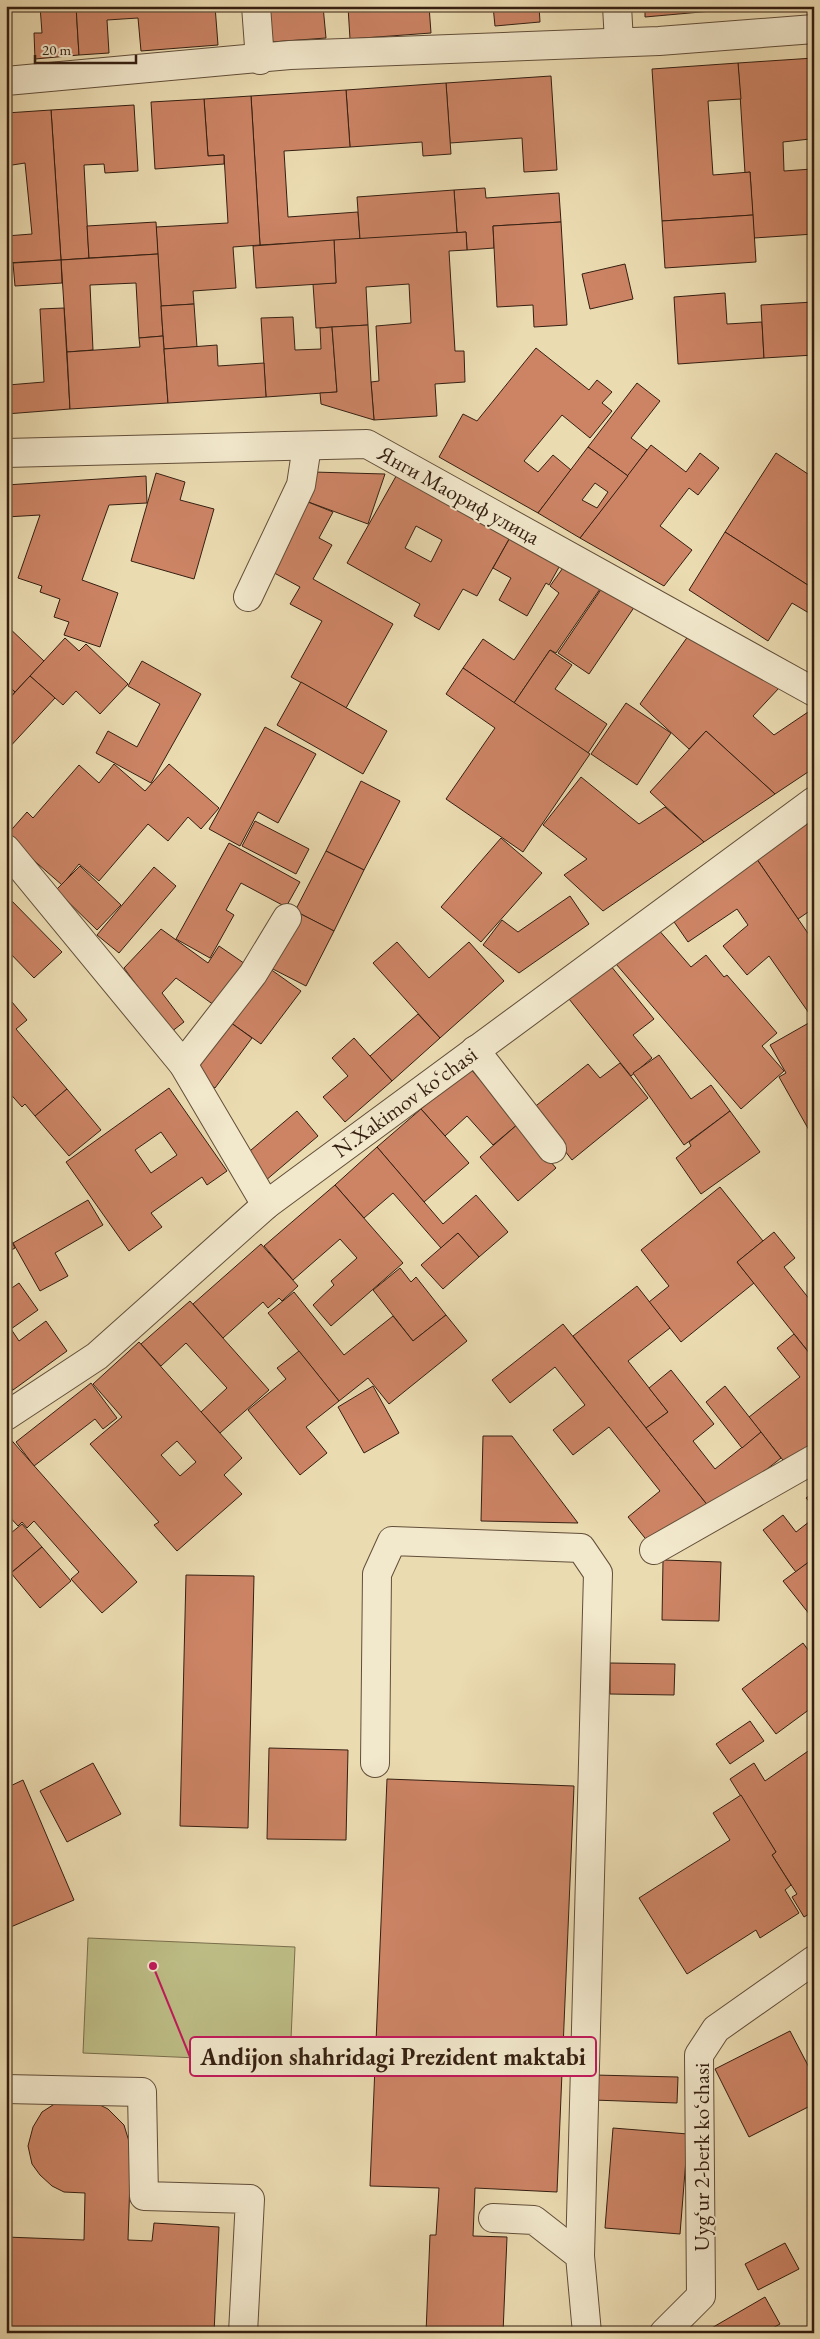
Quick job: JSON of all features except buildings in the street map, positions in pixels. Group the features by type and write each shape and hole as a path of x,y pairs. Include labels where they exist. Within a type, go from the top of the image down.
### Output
{"street":[{"path":"256,6 260,60"},
{"path":"617,6 619,42"},
{"path":"6,80 260,60 290,55 619,42 814,29"},
{"name":"Янги Маориф улица","path":"6,453 367,444 814,692"},
{"path":"248,597 301,485 306,446"},
{"name":"N.Xakimov koʻchasi","path":"6,1416 97,1356 266,1205 814,801"},
{"path":"6,849 183,1064 266,1205"},
{"path":"183,1064 253,974 287,918"},
{"path":"475,1050 552,1150"},
{"path":"654,1550 814,1459"},
{"path":"375,1763 377,1574 392,1541 581,1548 598,1573 580,2256 587,2333"},
{"name":"Uygʻur 2-berk koʻchasi","path":"664,2333 701,2296 700,2055 716,2029 814,1960"},
{"path":"6,2089 142,2092 144,2196 250,2199 243,2333"},
{"path":"493,2218 534,2220 580,2256"}],"green space":[{"path":"88,1938 295,1947 290,2062 83,2053"}],"place":[{"name":"Andijon shahridagi Prezident maktabi","path":"153,1966"}]}
